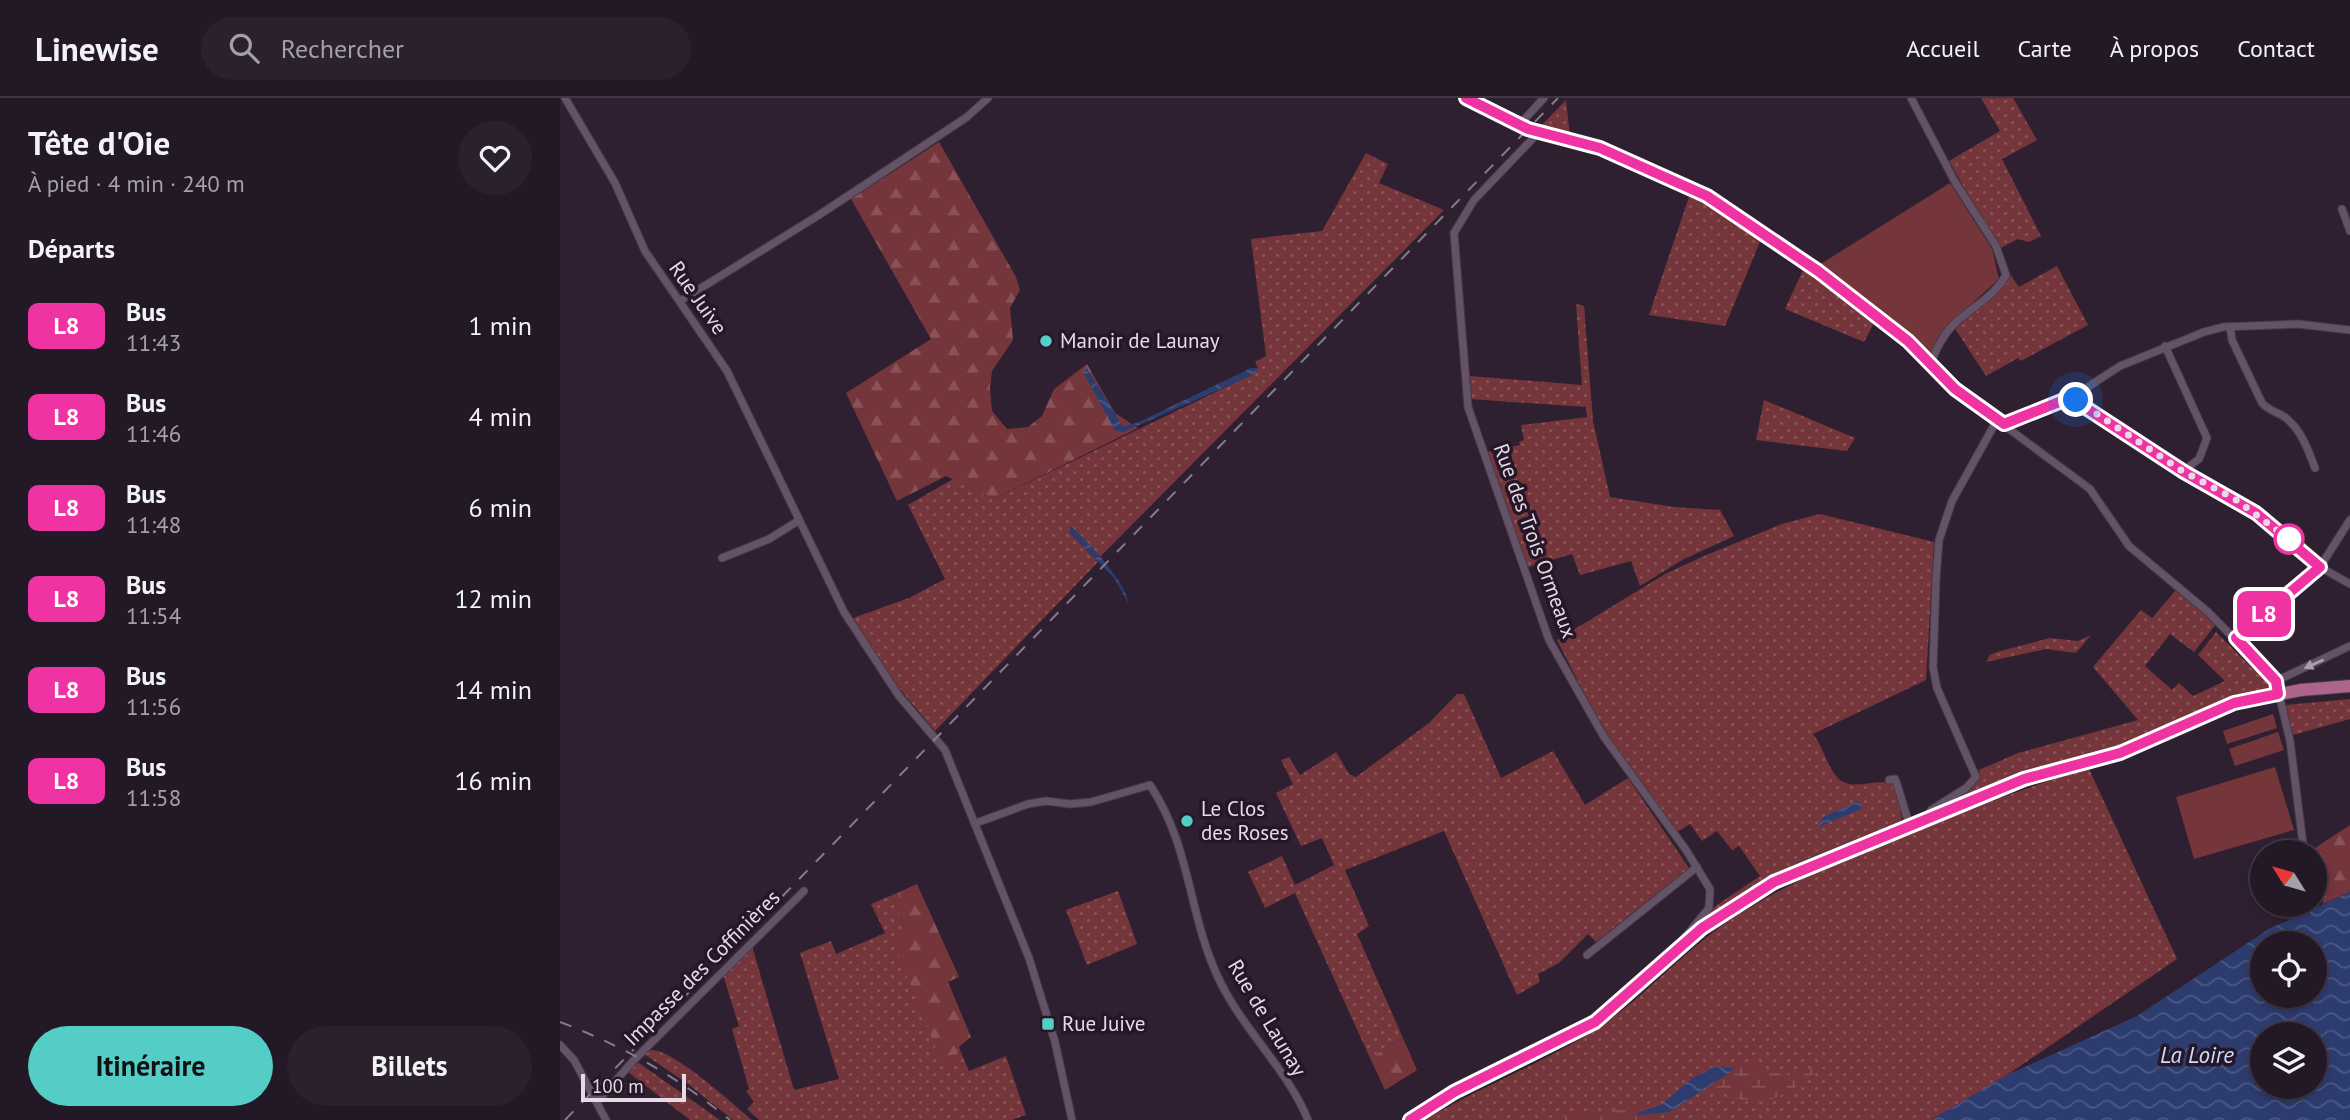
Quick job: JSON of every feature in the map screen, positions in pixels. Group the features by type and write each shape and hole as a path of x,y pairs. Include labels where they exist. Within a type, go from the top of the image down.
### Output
{"main road":[{"path":"1410,1120 1454,1092 1595,1022 1686,941 1736,904 1774,882 1909,824 2024,779 2120,753 2186,724 2278,691 2350,688"}],"street":[{"name":"Rue Juive","path":"565,98 615,183 645,251 727,371 844,612 891,685 945,750 1031,963 1055,1042 1072,1120"},
{"path":"680,301 831,207 967,117 988,98"},
{"path":"1466,98 1518,125 1600,148 1707,196 1818,271 1931,362 1955,389 2090,489 2120,537 2236,638 2278,691 2290,741 2302,840"},
{"path":"1518,125 1544,98"},
{"path":"1911,98 1955,182 1996,246 2006,275 1990,296 1954,324 1940,341 1931,362"},
{"name":"Rue des Trois Ormeaux","path":"1539,132 1474,200 1456,225 1454,254 1464,324 1468,407 1549,640 1604,737 1697,867 1712,897 1709,908 1684,936 1686,941"},
{"path":"2343,209 2350,230"},
{"path":"1929,817 1931,810 1966,788 1976,777 1937,688 1933,667 1939,540 1952,501 2001,422 2074,396 2120,366 2165,346 2230,327 2298,324 2350,330"},
{"path":"2230,327 2232,340 2262,403 2268,410 2284,417 2301,435 2315,468"},
{"path":"2165,346 2207,438 2199,459 2183,471"},
{"path":"2074,396 2080,404 2183,471 2256,513 2320,567 2350,584"},
{"path":"722,558 769,538 798,520"},
{"path":"2236,638 2320,567 2350,520"},
{"path":"2278,691 2350,646"},
{"path":"1889,780 1895,779 1909,824"},
{"name":"Rue de Launay","path":"976,823 1028,804 1046,801 1070,804 1091,802 1150,785 1163,804 1183,853 1217,976 1308,1120"},
{"path":"1587,955 1697,867"},
{"name":"Impasse des Coffinières","path":"597,1102 634,1060 804,891"},
{"path":"560,1045 574,1060 606,1120"}],"green space":[{"path":"1981,98 2013,98 2037,140 2002,159 2041,236 2029,242 2018,239 1999,249 1949,161 2000,131"},
{"path":"1566,100 1570,136 1539,128"},
{"path":"939,142 1016,277 1020,290 1010,308 1013,340 992,371 992,411 1007,429 1028,427 1042,416 1054,389 1087,364 1115,413 1138,428 994,499 946,476 897,501 846,393 931,339 851,199"},
{"path":"1366,153 1388,164 1379,183 1444,210 1100,557 1073,528 1070,533 1098,562 935,731 889,676 853,618 909,598 945,579 908,505 953,479 994,499 1255,373 1258,368 1255,362 1266,356 1251,239 1322,231"},
{"path":"1950,183 1992,249 1999,279 1949,324 1930,353 1819,265"},
{"path":"1691,191 1762,237 1725,326 1649,315"},
{"path":"2057,266 2088,325 2021,361 2018,358 1986,376 1954,327 2002,289 2009,273 2019,287"},
{"path":"1804,268 1874,323 1864,342 1785,309"},
{"path":"1576,304 1584,306 1593,421 1610,497 1674,507 1720,510 1734,536 1684,559 1640,586 1631,561 1580,575 1572,554 1525,568 1487,452 1520,445 1519,442 1524,440 1521,425 1587,417 1586,407 1469,399 1470,376 1582,385"},
{"path":"1764,400 1855,438 1847,451 1756,440"},
{"path":"1820,514 1934,542 1926,680 1813,734 1834,773 1844,782 1883,782 1896,787 1902,820 1761,883 1696,925 1717,905 1760,876 1739,846 1732,850 1717,831 1702,841 1690,824 1677,832 1601,727 1557,640 1665,574 1782,524"},
{"path":"2176,590 2217,623 2194,652 2170,634 2145,666 2172,690 2179,683 2193,696 2225,681 2198,655 2216,632 2253,669 2257,666 2271,685 2269,689 2129,745 1940,807 1980,778 1979,770 2018,753 2138,720 2093,667 2141,610 2152,618"},
{"path":"2091,635 2076,653 2046,649 1986,662 1990,655 1997,652 2050,638 2078,641"},
{"path":"1457,694 1464,694 1501,778 1553,751 1585,805 1628,778 1689,868 1596,942 1588,934 1559,963 1538,974 1540,982 1517,995 1444,831 1345,870 1369,926 1357,934 1403,1038 1370,1058 1295,893 1265,908 1248,872 1282,856 1295,885 1334,865 1322,838 1301,846 1276,793 1293,784 1281,760 1289,757 1300,775 1336,752 1349,774 1356,777 1429,723"},
{"path":"2350,699 2350,719 2293,735 2285,705"},
{"path":"2273,714 2277,728 2227,744 2223,731"},
{"path":"2278,732 2284,750 2235,766 2229,749"},
{"path":"2275,767 2294,830 2260,840 2250,840 2250,843 2194,859 2176,797"},
{"path":"2089,769 2177,959 2007,1075 1931,1120 1425,1120 1606,1023 1720,927 1769,896 1872,849 2006,796"},
{"path":"2350,825 2350,892 2328,902 2328,840"},
{"path":"917,884 959,977 948,982 971,1037 959,1047 961,1052 951,1056 955,1066 944,1069 892,938 906,930 893,900 900,897 897,893"},
{"path":"1118,891 1137,944 1087,965 1066,910"},
{"path":"897,893 900,897 894,900 906,931 892,938 951,1056 961,1052 969,1071 1006,1056 1026,1115 1012,1120 759,1120 747,1109 754,1102 746,1091 749,1089 732,1029 739,1026 723,975 752,946 794,1090 839,1079 800,953 831,941 836,954 885,933 871,904"},
{"path":"1403,1038 1417,1070 1385,1090 1370,1058"},
{"path":"651,1050 661,1052 688,1067 752,1120 733,1120 688,1084 644,1054"},
{"path":"636,1061 720,1120 690,1120 628,1072"},
{"path":"1746,1063 1786,1076 1827,1064 1788,1092 1766,1100 1743,1100 1705,1087 1734,1069 1716,1066"},
{"path":"1661,1105 1639,1111 1638,1115 1663,1114 1642,1120 1532,1120"}],"water":[{"path":"1087,368 1123,427 1139,422 1251,368 1258,368 1255,373 1239,381 1123,432 1115,430 1083,372"},
{"path":"1070,526 1095,550 1114,574 1128,603 1115,579 1070,533"},
{"path":"1858,801 1862,808 1859,810 1818,827 1823,817"},
{"name":"La Loire","path":"2350,892 2350,1120 1931,1120 2007,1075 2137,1016 2250,942 2250,1008 2327,1008 2327,931 2266,931 2295,917 2328,917 2328,902"},
{"path":"1716,1066 1735,1069 1670,1112 1637,1115 1661,1105 1692,1078"}],"railway":[{"path":"565,1120 1558,98"},
{"path":"560,1022 606,1041 649,1064 730,1120"}],"bus line":[{"name":"L8","path":"1410,1120 1454,1092 1595,1022 1702,928 1774,882 1909,824 2024,779 2120,753 2234,703 2278,694 2276,681 2236,638 2320,567 2256,513 2183,471 2080,404 2074,396 2004,424 1955,389 1908,341 1818,271 1707,196 1600,148 1528,129 1466,98"}],"place":[{"name":"Manoir de Launay","path":"1046,341"},
{"name":"Le Clos des Roses","path":"1187,821"},
{"name":"Rue Juive","path":"1048,1024"}],"route":[{"path":"2076,400 2184,472 2235,499 2289,539"}]}
